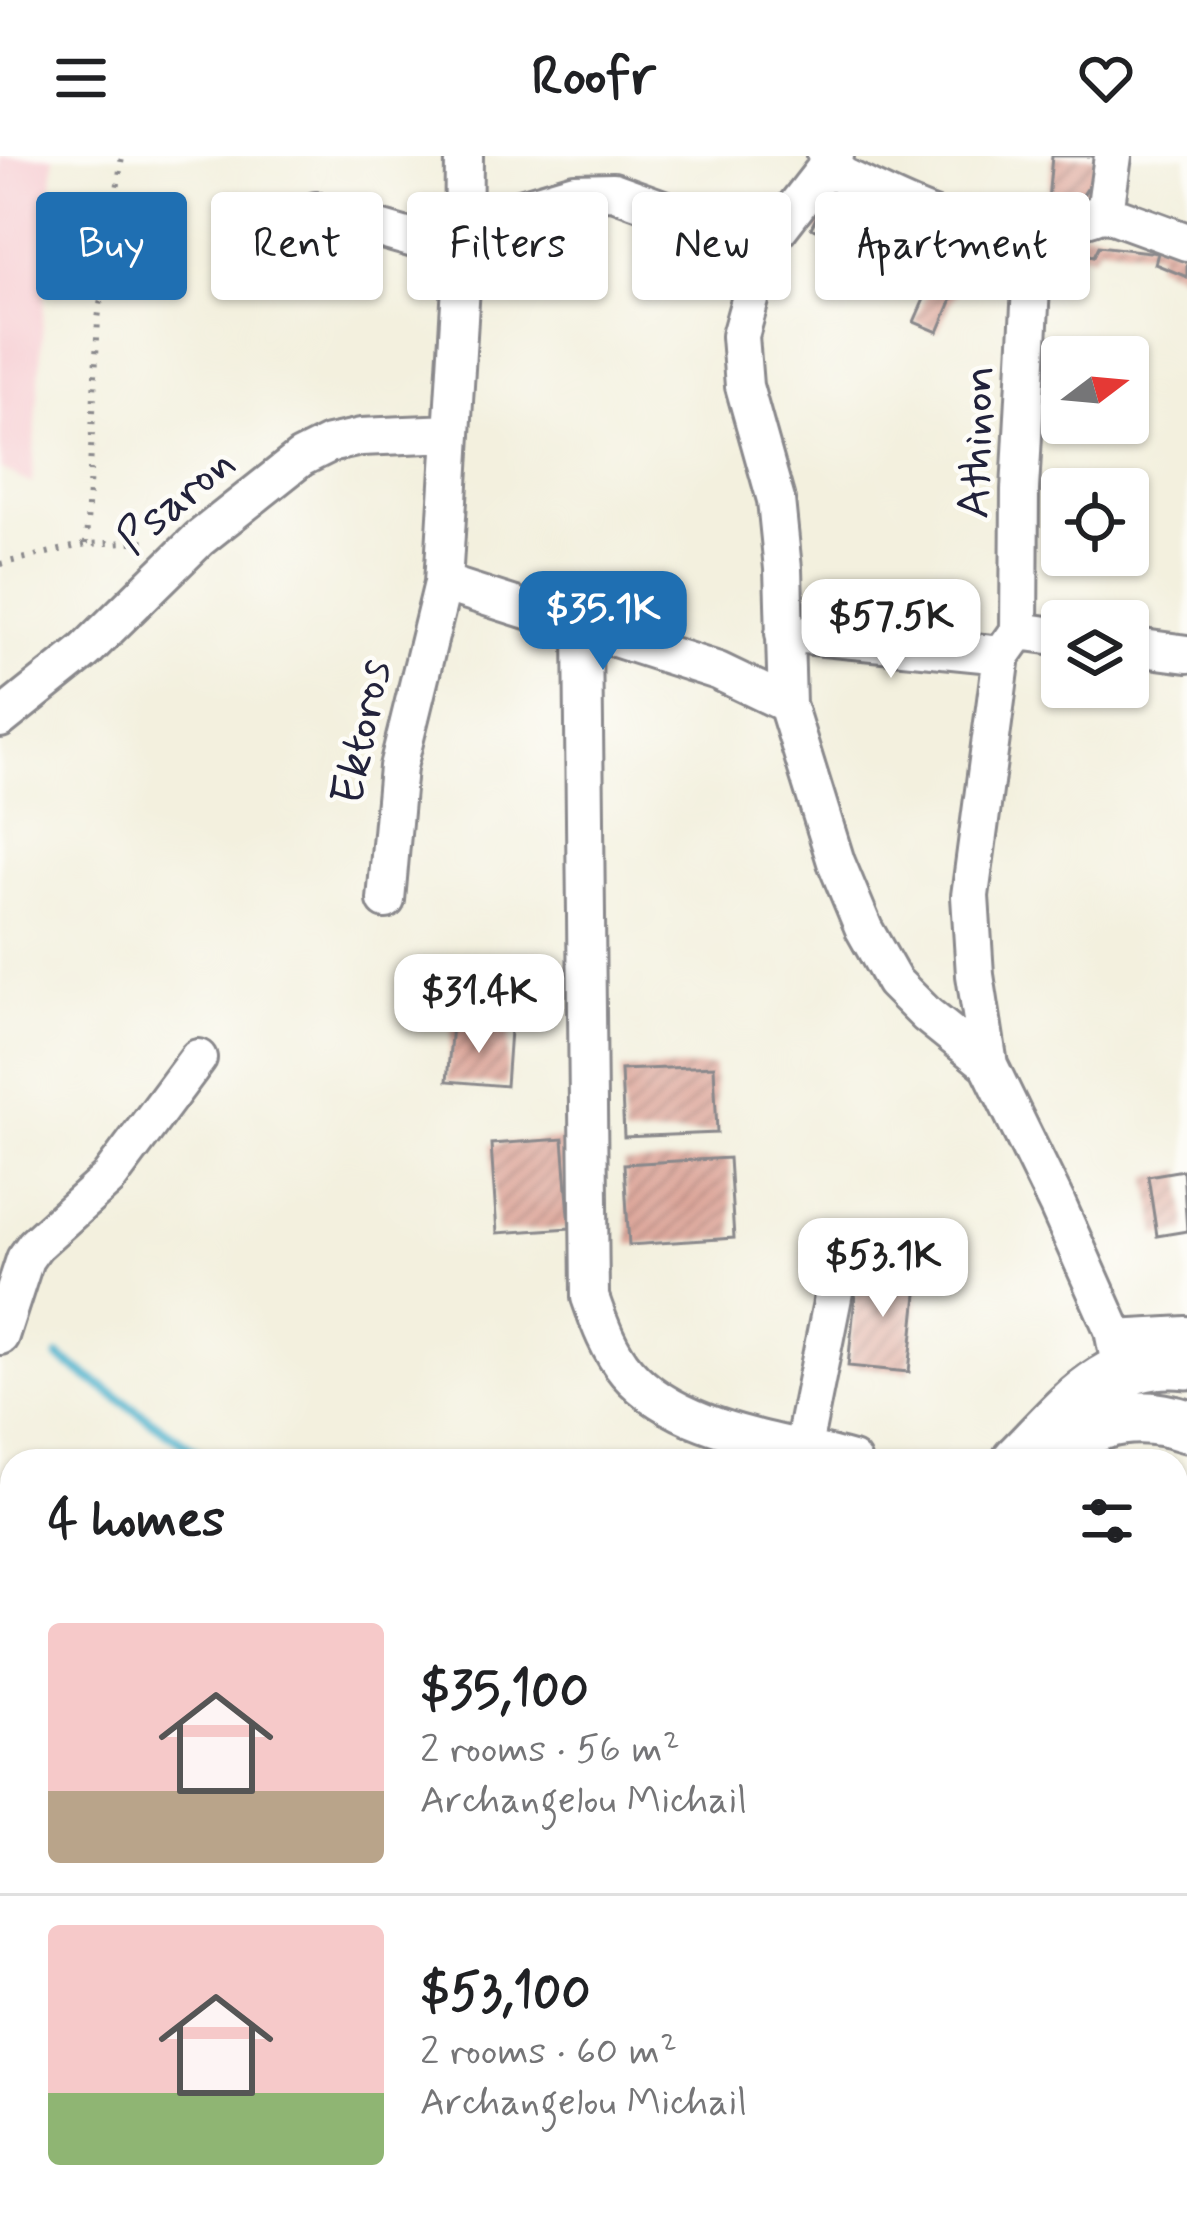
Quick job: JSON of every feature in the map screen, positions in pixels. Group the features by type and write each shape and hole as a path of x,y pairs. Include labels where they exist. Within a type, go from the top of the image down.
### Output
{"street":[{"name":"Ektoros","path":"464,156 464,192"},
{"path":"1106,212 1113,156"},
{"path":"791,212 830,160 886,192"},
{"path":"575,192 616,174 653,192"},
{"path":"1090,216 1106,212 1187,242"},
{"name":"Ektoros","path":"386,901 398,767 442,583 459,300"},
{"path":"750,300 740,336 740,361 776,500 787,704 836,862 864,929 894,982 988,1066 1058,1204 1118,1354"},
{"name":"Athinon","path":"988,1066 970,896 1011,643 1030,300"},
{"name":"Psaron","path":"0,718 85,651 199,539 301,458 329,444 361,437 451,433"},
{"path":"442,583 718,671 787,704"},
{"path":"583,630 590,1297 603,1334 626,1371 673,1409 731,1430 810,1449"},
{"path":"784,633 1011,643 1041,639"},
{"path":"1149,649 1187,654"},
{"path":"0,1336 25,1259 108,1179 198,1058"},
{"path":"803,1447 838,1272"},
{"path":"1030,1449 1118,1354 1186,1335"},
{"path":"1118,1354 1187,1363"},
{"path":"1042,1449 1126,1416 1156,1417 1187,1426"}],"path":[{"path":"86,544 98,319 122,156"},
{"path":"0,564 86,544 199,539"}],"shaded area":[{"path":"0,156 54,156 52,192 36,192 36,300 44,300 32,484 0,468"}],"building":[{"path":"1052,156 1096,156 1094,178 1085,192 1049,192"},
{"path":"1090,232 1161,242 1187,253 1187,277 1155,264 1158,253 1099,246 1090,255"},
{"path":"924,300 952,300 938,332 914,322"},
{"path":"452,1025 510,1030 506,1086 447,1081"},
{"path":"714,1066 717,1133 624,1137 621,1070"},
{"path":"563,1139 570,1228 497,1233 491,1144"},
{"path":"729,1158 734,1238 629,1245 624,1164"},
{"path":"1183,1170 1187,1231 1157,1236 1148,1176"},
{"path":"858,1267 919,1274 909,1372 848,1366"}],"waterway":[{"path":"59,1357 192,1449"}]}
